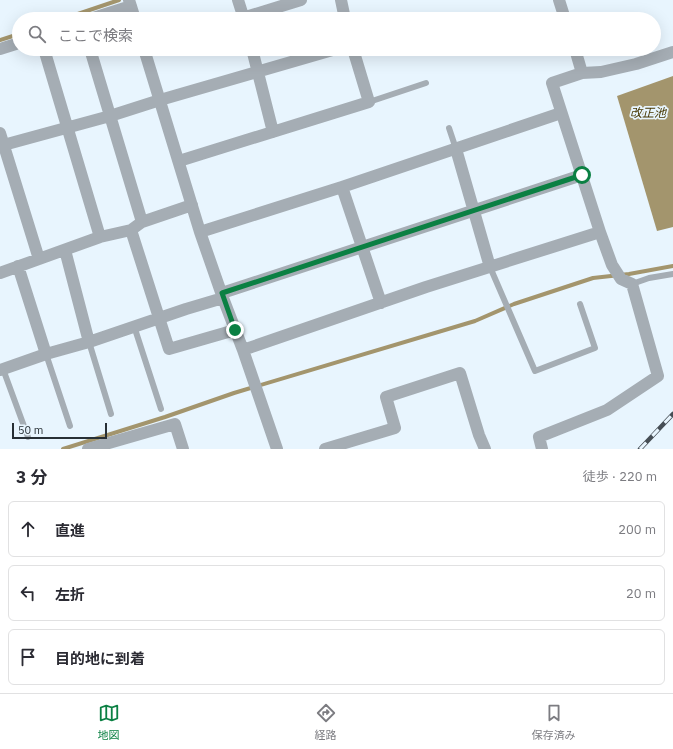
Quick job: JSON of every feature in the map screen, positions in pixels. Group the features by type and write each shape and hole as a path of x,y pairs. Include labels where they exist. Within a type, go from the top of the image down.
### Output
{"street":[{"path":"238,0 241,12"},
{"path":"262,12 301,0"},
{"path":"341,0 344,12"},
{"path":"559,0 563,12"},
{"path":"108,12 130,3"},
{"path":"0,49 12,45"},
{"path":"661,56 673,52"},
{"path":"46,56 100,237"},
{"path":"92,56 142,222"},
{"path":"146,56 200,232 277,449"},
{"path":"254,56 273,132"},
{"path":"39,260 1,141 67,128 312,56"},
{"path":"179,161 369,102 355,56"},
{"path":"576,56 582,73"},
{"path":"542,449 539,437 607,410 658,376 626,282 612,265 600,232 552,83 582,73 601,72 636,64 661,56"},
{"path":"200,232 342,187 561,113"},
{"path":"456,149 490,267"},
{"path":"1,366 89,342 362,246 582,175"},
{"path":"342,187 381,303"},
{"path":"0,273 100,237 131,230 142,222 192,205"},
{"path":"131,230 169,349 235,330"},
{"path":"243,350 426,287 600,232"},
{"path":"65,250 89,342"},
{"path":"18,266 46,354"},
{"path":"325,449 395,428 386,397 460,373 479,435 485,449"},
{"path":"88,449 116,445 175,424 183,449"}],"lane":[{"path":"369,102 426,83"},
{"path":"449,128 456,149"},
{"path":"490,267 535,371 594,348 580,304"},
{"path":"626,282 673,274"},
{"path":"134,326 161,409"},
{"path":"89,342 110,414"},
{"path":"46,354 70,426"},
{"path":"1,366 28,438"}],"water":[{"name":"改正池","path":"673,76 673,227 657,231 617,96"}],"waterway":[{"path":"84,12 119,0"},
{"path":"0,40 12,36"},
{"path":"63,449 165,417 234,393 475,321 514,304 593,278 629,274 673,266"}],"railway":[{"path":"640,449 673,414"}],"route":[{"path":"235,330 222,293 582,175"}]}
